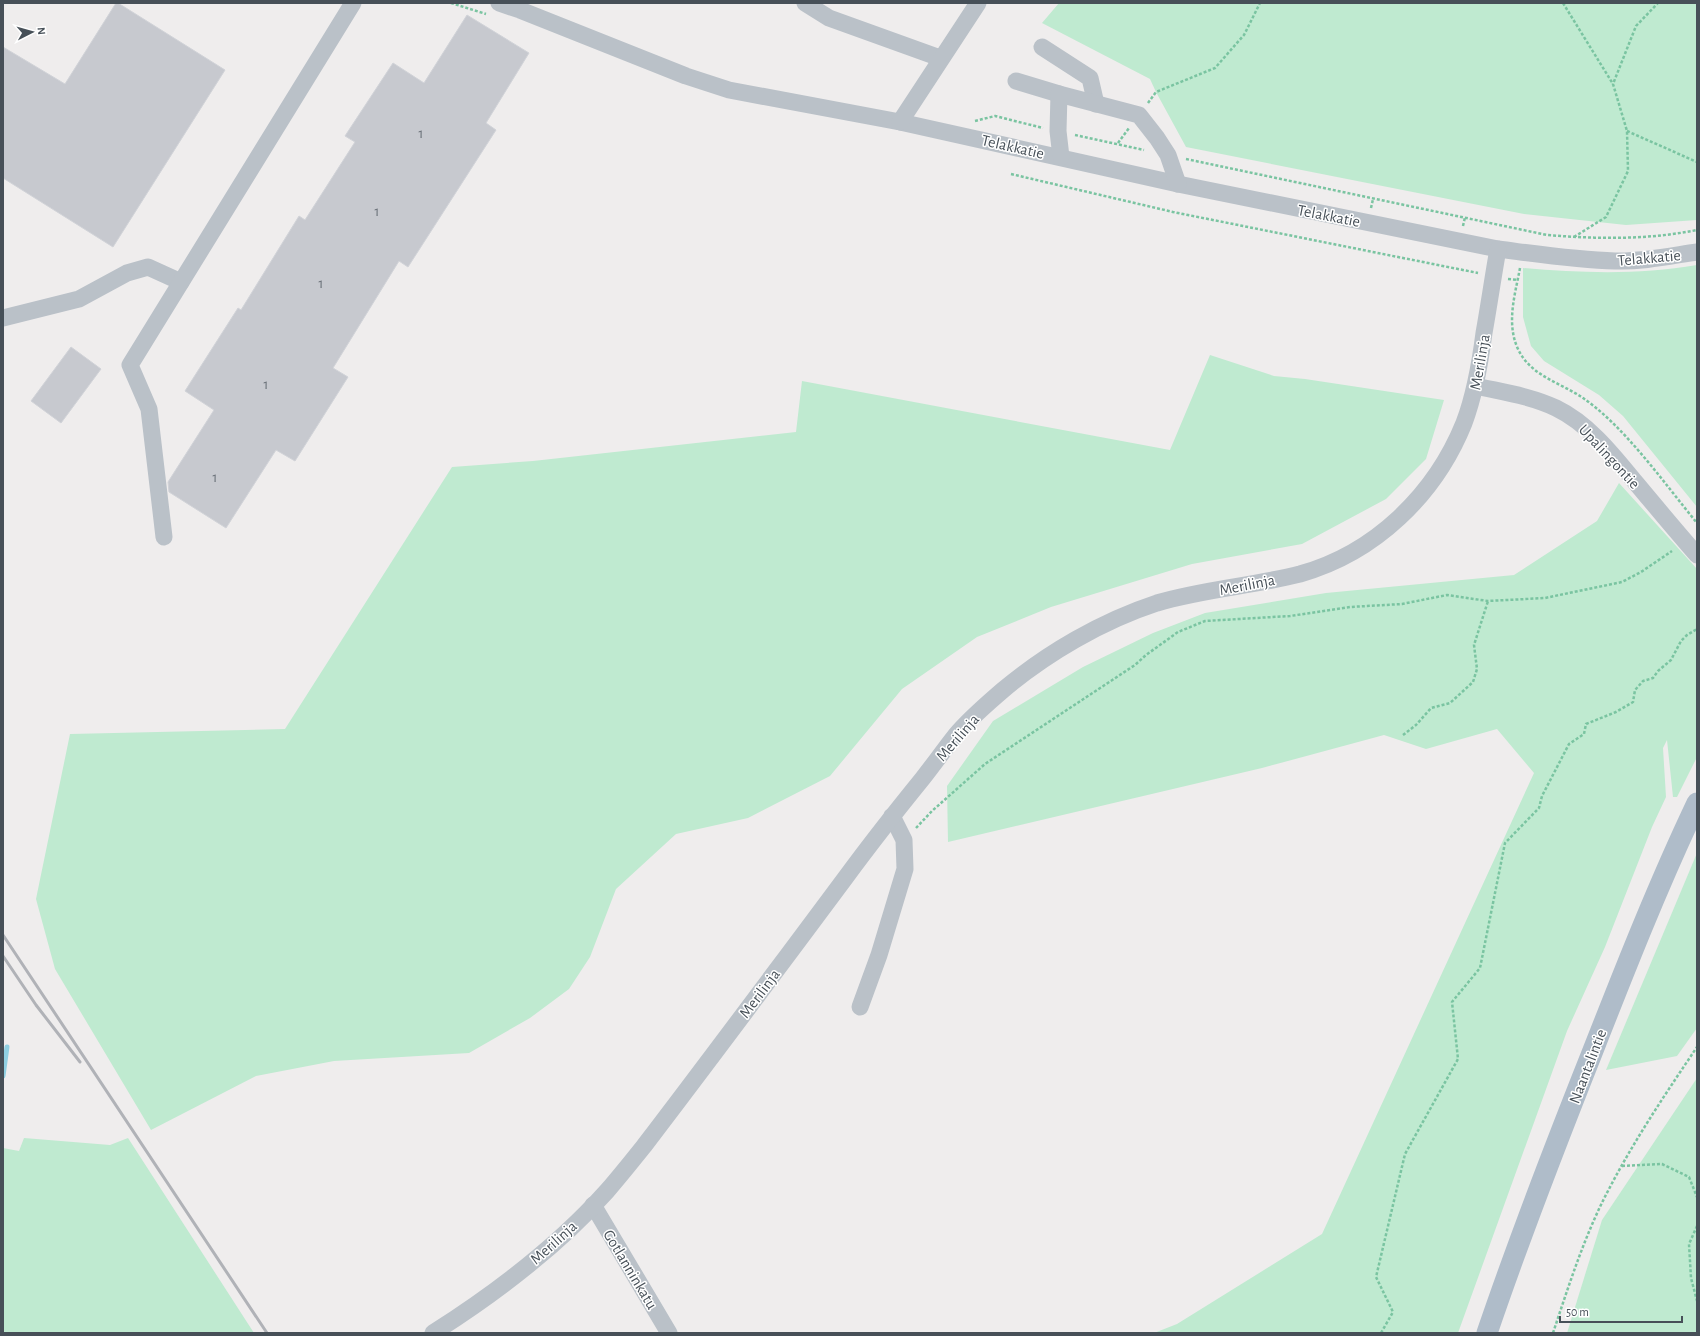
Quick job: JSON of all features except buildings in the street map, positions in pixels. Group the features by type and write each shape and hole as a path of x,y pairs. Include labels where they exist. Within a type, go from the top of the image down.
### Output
{"main road":[{"name":"Naantalintie","path":"1487,1333 1537,1191 1625,966 1673,853 1697,803"}],"street":[{"path":"164,537 149,409 130,365 352,3"},
{"name":"Telakkatie","path":"499,3 686,76 729,90 900,122 967,129 1061,157 1178,184 1523,252 1616,261 1664,257 1697,252"},
{"path":"805,3 829,18 940,58"},
{"path":"900,122 940,58 978,3"},
{"path":"1042,46 1090,78 1096,104"},
{"path":"1016,81 1139,115 1168,155 1178,184"},
{"path":"1059,94 1058,131 1061,157"},
{"name":"Merilinja","path":"433,1333 497,1290 542,1254 593,1205 644,1146 892,816 957,733 986,705 1028,671 1086,634 1120,618 1157,604 1219,589 1300,573 1343,557 1368,543 1407,510 1424,492 1436,476 1455,445 1465,420 1476,386 1498,248"},
{"path":"3,318 80,299 127,273 148,267 181,282"},
{"name":"Upalingontie","path":"1476,386 1537,400 1556,408 1590,431 1697,555"},
{"path":"860,1007 879,955 905,869 904,840 892,816"},
{"name":"Gotlanninkatu","path":"593,1205 669,1333"}],"path":[{"path":"1118,144 1156,92 1216,68 1244,35 1260,3"},
{"path":"1563,3 1613,84 1626,131 1628,172 1606,217 1574,237"},
{"path":"1613,84 1636,26 1658,3"},
{"path":"967,129 995,116 1168,155 1547,235 1634,238 1678,234 1697,230"},
{"path":"1626,131 1697,162"},
{"path":"1011,174 1173,212 1518,280"},
{"path":"1523,252 1511,320 1514,338 1519,350 1530,365 1547,379 1568,388 1605,416 1631,443 1697,523"},
{"path":"904,840 932,811 985,764 1135,665 1146,654 1178,632 1204,622 1290,616 1350,607 1402,604 1447,595 1488,601 1545,598 1622,582 1641,572 1668,554 1683,540"},
{"path":"1403,735 1416,725 1431,708 1450,703 1474,682 1477,669 1474,645 1488,601"},
{"path":"1381,1333 1393,1312 1376,1277 1404,1154 1458,1059 1452,1002 1480,968 1505,843 1539,808 1542,796 1569,744 1584,734 1586,724 1610,715 1633,702 1636,690 1643,681 1653,678 1658,671 1671,660 1681,641 1697,629"},
{"path":"1553,1333 1570,1283 1608,1189 1639,1135 1697,1047"},
{"path":"1622,1166 1662,1164 1689,1177 1697,1197"},
{"path":"1697,1226 1689,1244 1690,1278 1697,1301"}],"green space":[{"path":"1059,3 1697,3 1697,220 1626,225 1524,214 1186,147 1150,79 1042,23"},
{"path":"1697,265 1697,507 1623,416 1599,395 1544,361 1531,346 1523,317 1523,268 1567,271 1632,272"},
{"path":"1210,355 1274,376 1305,379 1444,400 1426,459 1386,499 1302,544 1192,564 1051,607 977,637 902,689 830,776 748,818 676,834 616,889 590,957 569,989 530,1018 469,1053 334,1061 256,1076 151,1130 55,969 36,899 70,734 285,729 452,467 533,461 796,432 802,381 1170,450"},
{"path":"1619,483 1697,569 1697,757 1677,797 1673,797 1667,740 1663,748 1666,797 1652,827 1605,947 1567,1031 1458,1333 1154,1333 1177,1324 1322,1234 1534,773 1497,729 1426,749 1384,735 1262,768 948,842 947,786 993,721 1083,667 1153,633 1205,613 1326,593 1514,575 1597,521"},
{"path":"1697,853 1697,1028 1677,1056 1606,1070"},
{"path":"1697,1078 1697,1333 1567,1333 1602,1220"},
{"path":"24,1138 110,1145 128,1138 254,1333 3,1333 3,1148 19,1151"}],"waterway":[{"path":"3,1076 7,1047"}],"railway":[{"path":"3,935 267,1333"},
{"path":"3,956 36,1005 80,1062"}]}
